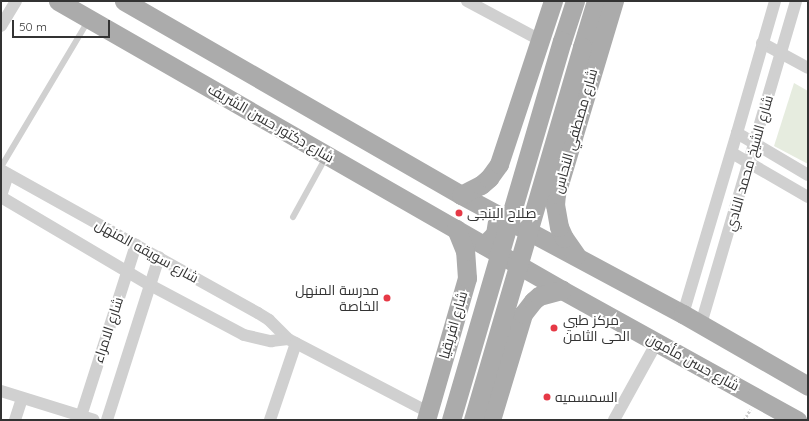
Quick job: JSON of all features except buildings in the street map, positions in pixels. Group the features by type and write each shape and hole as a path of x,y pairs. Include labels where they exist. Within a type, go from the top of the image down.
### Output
{"main road":[{"name":"شارع دكتور حسن الشريف","path":"58,1 484,245"},
{"path":"124,1 461,195 683,314 808,386"},
{"path":"461,195 481,185 495,172 502,157 514,122 553,1"},
{"path":"451,420 575,1"},
{"path":"473,420 596,1"},
{"name":"شارع مصطفي النحاس","path":"578,258 570,249 561,233 555,205 558,184 614,1"},
{"path":"514,122 515,136 518,143 528,154 541,159 548,159 562,155 568,151"},
{"path":"484,245 495,234 498,215"},
{"name":"شارع افريقيا","path":"427,416 467,278 468,269 465,251 456,229"},
{"path":"524,268 521,258 524,248 531,241 540,237"},
{"name":"شارع حسن مأمون","path":"484,245 562,290 797,420"},
{"path":"491,420 520,321 528,307 539,296 562,290"},
{"path":"452,330 457,325 470,319 492,322 504,331 510,345 511,352"}],"street":[{"path":"1,26 16,1"},
{"path":"467,1 540,40"},
{"name":"شارع الشيخ محمد النادي","path":"683,314 732,153 775,1"},
{"name":"شارع الشيخ محمد النادي","path":"701,324 755,145 796,1"},
{"path":"762,43 808,68"},
{"path":"737,133 808,175"},
{"path":"732,153 808,197"},
{"path":"1,196 3,170"},
{"name":"شارع سويقه المنهل","path":"3,170 258,313 269,320 292,341 427,416"},
{"name":"شارع سويقه المنهل","path":"1,196 150,285 244,335 271,341 292,341"},
{"name":"شارع الامراء","path":"81,416 136,245"},
{"name":"شارع الامراء","path":"107,420 159,258"},
{"path":"270,420 292,341"},
{"path":"614,420 657,342"},
{"path":"1,392 94,420"},
{"path":"15,420 22,398"}],"lane":[{"path":"3,170 89,19"},
{"path":"293,217 327,155"}],"shaded area":[{"path":"794,83 808,91 808,164 774,146"}],"place":[{"name":"صلاح البنجى","path":"459,213"},
{"name":"مدرسة المنهل الخاصة","path":"387,298"},
{"name":"مركز طبي الحى الثامن","path":"554,328"},
{"name":"السمسميه","path":"547,397"}]}
